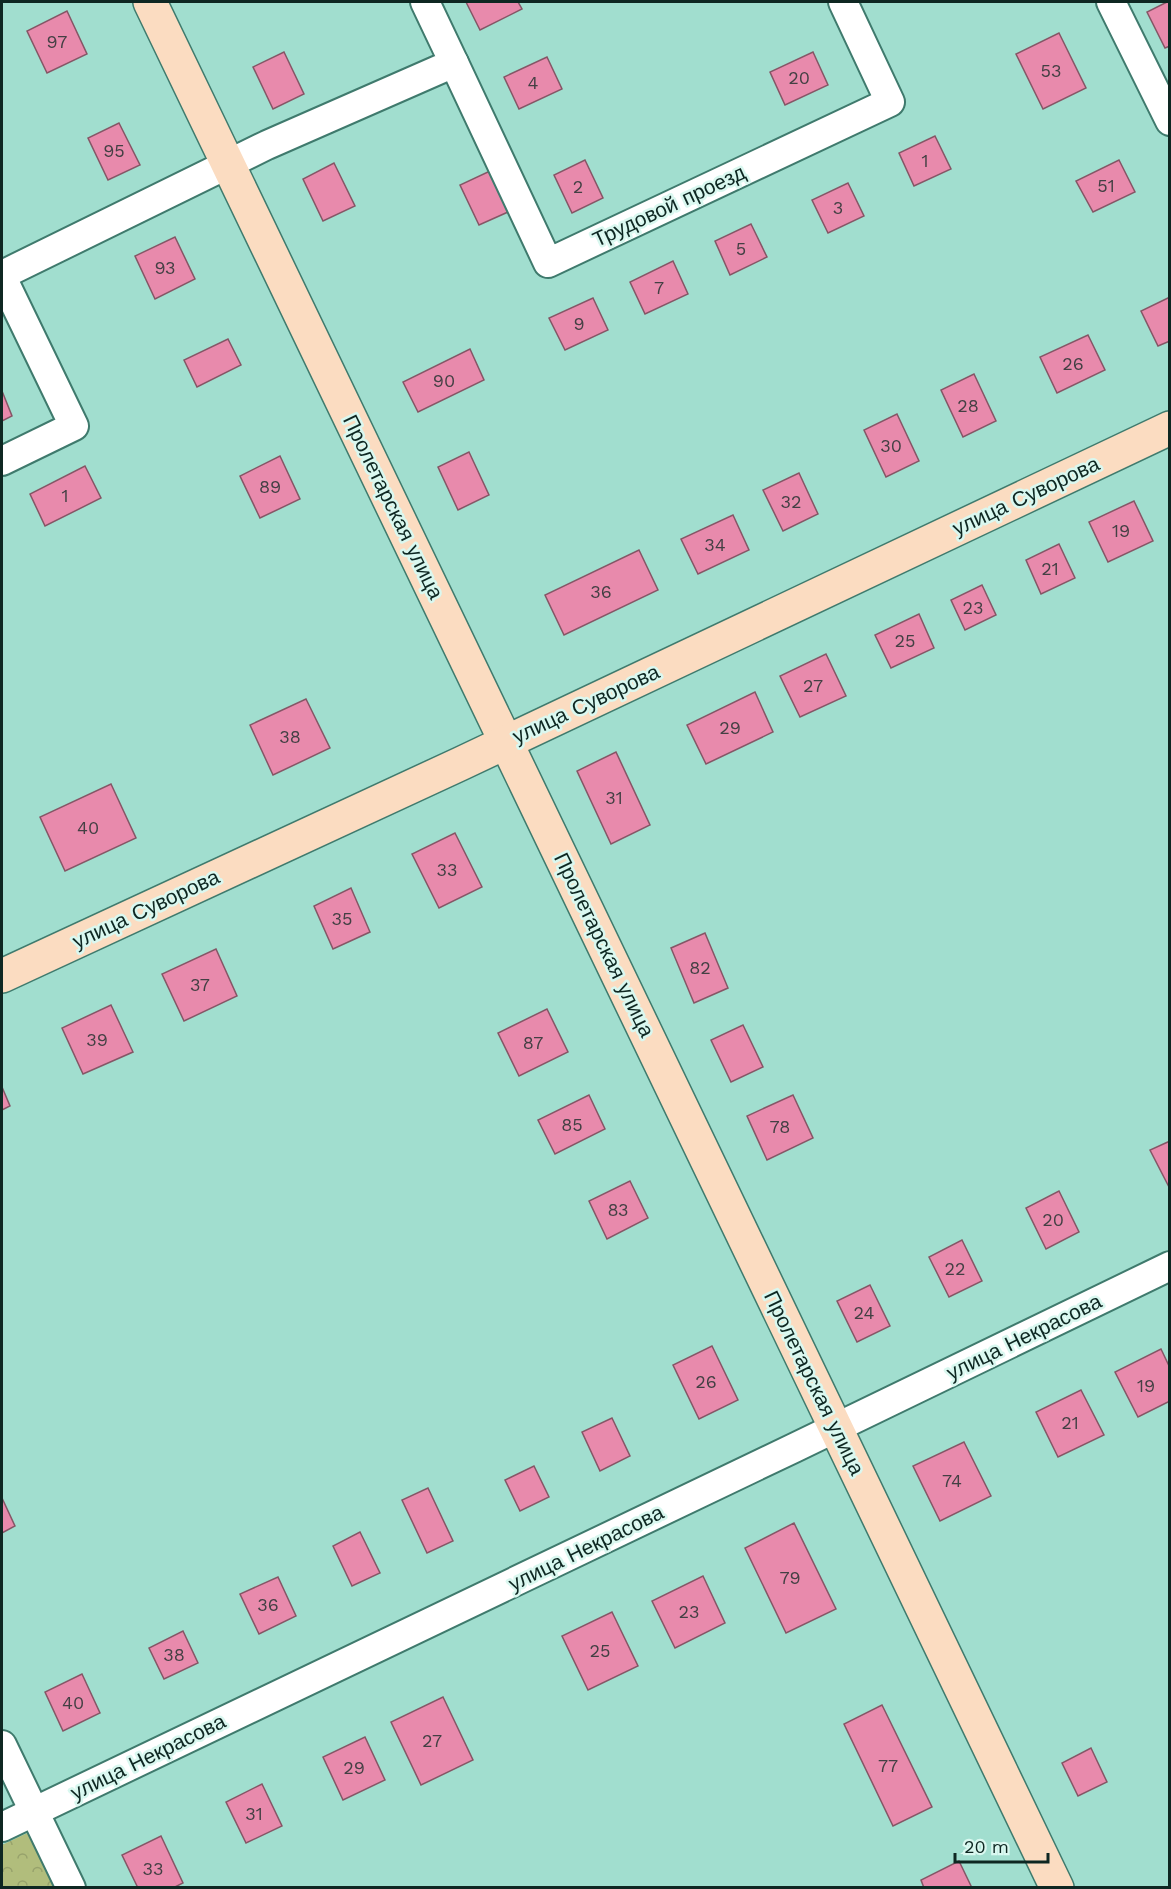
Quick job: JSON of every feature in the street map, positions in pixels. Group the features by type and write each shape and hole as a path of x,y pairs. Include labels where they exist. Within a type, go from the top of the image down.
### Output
{"main road":[{"name":"Пролетарская улица","path":"150,2 1057,1887"},
{"name":"улица Суворова","path":"2,976 506,742 1170,428"}],"street":[{"name":"Трудовой проезд","path":"425,2 548,263 890,102 843,2"},
{"path":"1111,2 1170,121"},
{"path":"2,461 74,426 2,276 267,145 454,63"},
{"name":"улица Некрасова","path":"2,1827 1170,1266"},
{"path":"2,1744 71,1887"}],"green space":[{"path":"40,1827 67,1887 2,1887 2,1845"}],"building":[{"path":"466,2 518,2 522,9 480,30"},
{"path":"1170,2 1170,46 1165,48 1147,12"},
{"path":"67,11 87,54 47,73 27,31"},
{"path":"1059,33 1086,88 1043,109 1016,54"},
{"path":"284,52 304,94 273,109 253,67"},
{"path":"813,52 828,85 785,105 770,72"},
{"path":"547,57 562,89 519,109 504,77"},
{"path":"119,123 140,165 108,180 88,138"},
{"path":"935,136 951,169 914,186 899,153"},
{"path":"585,160 603,198 572,213 554,175"},
{"path":"1119,160 1135,192 1093,212 1076,181"},
{"path":"334,163 355,206 323,221 303,179"},
{"path":"490,171 508,212 479,225 460,185"},
{"path":"848,183 864,216 828,233 812,200"},
{"path":"751,224 767,257 730,275 715,241"},
{"path":"175,237 195,279 155,299 135,256"},
{"path":"673,261 688,294 645,314 630,282"},
{"path":"1170,297 1170,341 1158,346 1141,311"},
{"path":"593,298 608,330 565,350 549,318"},
{"path":"1088,335 1105,370 1057,393 1040,357"},
{"path":"228,339 241,365 197,387 184,360"},
{"path":"470,349 484,380 418,412 403,382"},
{"path":"974,374 996,421 963,437 941,390"},
{"path":"2,391 12,416 2,421"},
{"path":"897,414 919,461 886,477 864,430"},
{"path":"469,452 489,495 458,510 438,467"},
{"path":"280,456 300,499 260,518 240,476"},
{"path":"85,466 101,498 45,526 30,494"},
{"path":"799,473 818,514 783,531 763,490"},
{"path":"1134,501 1153,541 1108,562 1089,522"},
{"path":"733,515 749,550 698,574 681,539"},
{"path":"1059,544 1075,578 1041,594 1026,560"},
{"path":"639,550 658,590 564,635 545,595"},
{"path":"982,585 996,615 965,630 951,600"},
{"path":"919,614 934,648 891,668 875,635"},
{"path":"826,654 846,696 800,717 780,676"},
{"path":"755,692 773,732 706,764 687,725"},
{"path":"306,699 330,748 273,775 250,725"},
{"path":"616,752 650,825 611,844 577,771"},
{"path":"111,784 136,838 65,871 40,817"},
{"path":"455,833 482,887 439,908 412,854"},
{"path":"351,888 370,932 333,949 314,906"},
{"path":"705,933 728,988 694,1003 671,948"},
{"path":"216,949 237,996 184,1021 162,974"},
{"path":"111,1005 133,1052 83,1074 62,1028"},
{"path":"547,1009 568,1052 519,1076 498,1033"},
{"path":"743,1025 763,1067 731,1082 711,1040"},
{"path":"2,1087 10,1106 2,1110"},
{"path":"589,1095 605,1129 555,1154 538,1120"},
{"path":"793,1095 813,1138 767,1160 747,1116"},
{"path":"1170,1141 1170,1189 1150,1150"},
{"path":"630,1181 648,1218 607,1239 589,1201"},
{"path":"1059,1191 1079,1232 1046,1249 1026,1208"},
{"path":"962,1240 982,1281 949,1297 929,1257"},
{"path":"870,1285 890,1326 857,1342 837,1301"},
{"path":"712,1346 738,1400 699,1419 673,1365"},
{"path":"1161,1349 1170,1368 1170,1401 1138,1417 1115,1372"},
{"path":"1081,1390 1104,1435 1058,1457 1036,1412"},
{"path":"612,1418 630,1456 600,1471 582,1432"},
{"path":"964,1442 991,1496 940,1521 913,1466"},
{"path":"534,1466 549,1497 520,1511 505,1480"},
{"path":"428,1488 453,1541 427,1553 402,1500"},
{"path":"2,1498 15,1526 2,1533"},
{"path":"794,1523 836,1609 786,1633 745,1548"},
{"path":"360,1532 380,1573 352,1586 333,1546"},
{"path":"703,1576 725,1623 675,1648 652,1601"},
{"path":"278,1577 296,1616 259,1634 240,1594"},
{"path":"612,1612 638,1666 588,1690 562,1636"},
{"path":"183,1631 198,1663 164,1679 149,1648"},
{"path":"82,1674 100,1713 63,1731 45,1692"},
{"path":"443,1697 473,1760 421,1785 391,1722"},
{"path":"882,1705 932,1807 893,1826 844,1724"},
{"path":"365,1737 385,1780 343,1800 323,1757"},
{"path":"1091,1748 1107,1782 1078,1796 1062,1763"},
{"path":"262,1784 282,1826 246,1843 226,1802"},
{"path":"161,1836 183,1883 173,1888 138,1888 122,1855"},
{"path":"959,1861 972,1888 924,1888 921,1880"}]}
